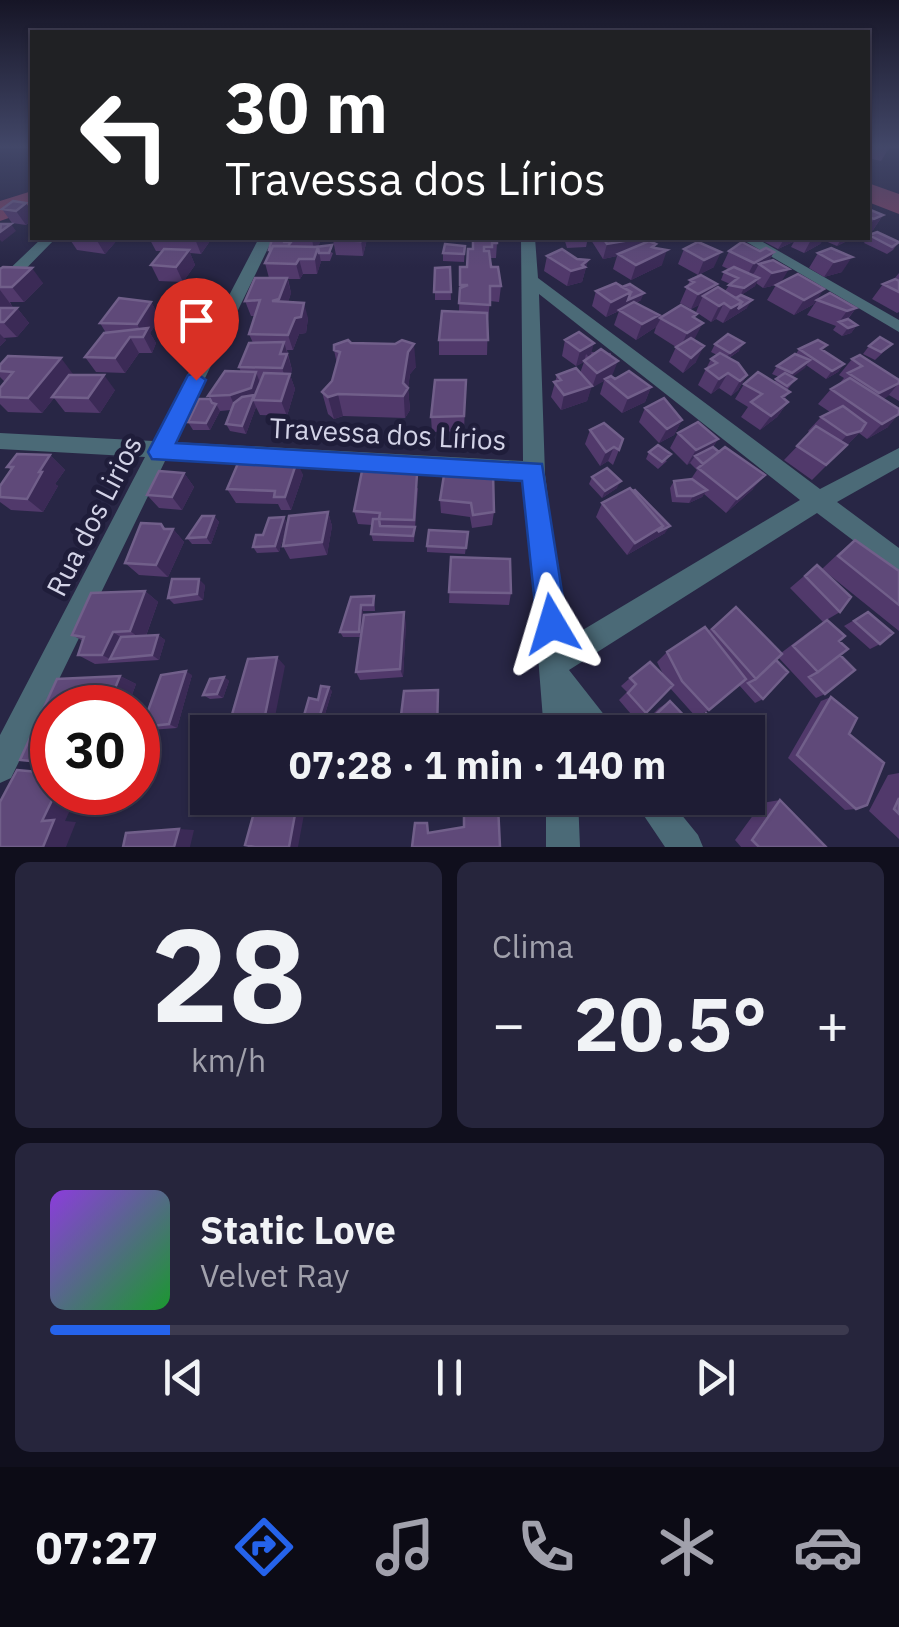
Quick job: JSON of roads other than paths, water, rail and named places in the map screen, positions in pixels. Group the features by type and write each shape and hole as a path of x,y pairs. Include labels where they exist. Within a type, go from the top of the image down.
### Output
{"street":[{"path":"0,287 47,240"},
{"name":"Rua dos Lirios","path":"0,768 265,240"},
{"path":"528,240 534,472 559,715"},
{"path":"749,240 899,327"},
{"path":"532,280 899,563"},
{"name":"Travessa dos Lírios","path":"0,442 534,472"},
{"path":"557,671 816,502 899,457"},
{"path":"557,671 587,715"},
{"path":"562,815 563,847"},
{"path":"661,815 686,847"}],"waterway":[{"path":"870,193 899,205"},
{"path":"0,212 30,201"}]}
